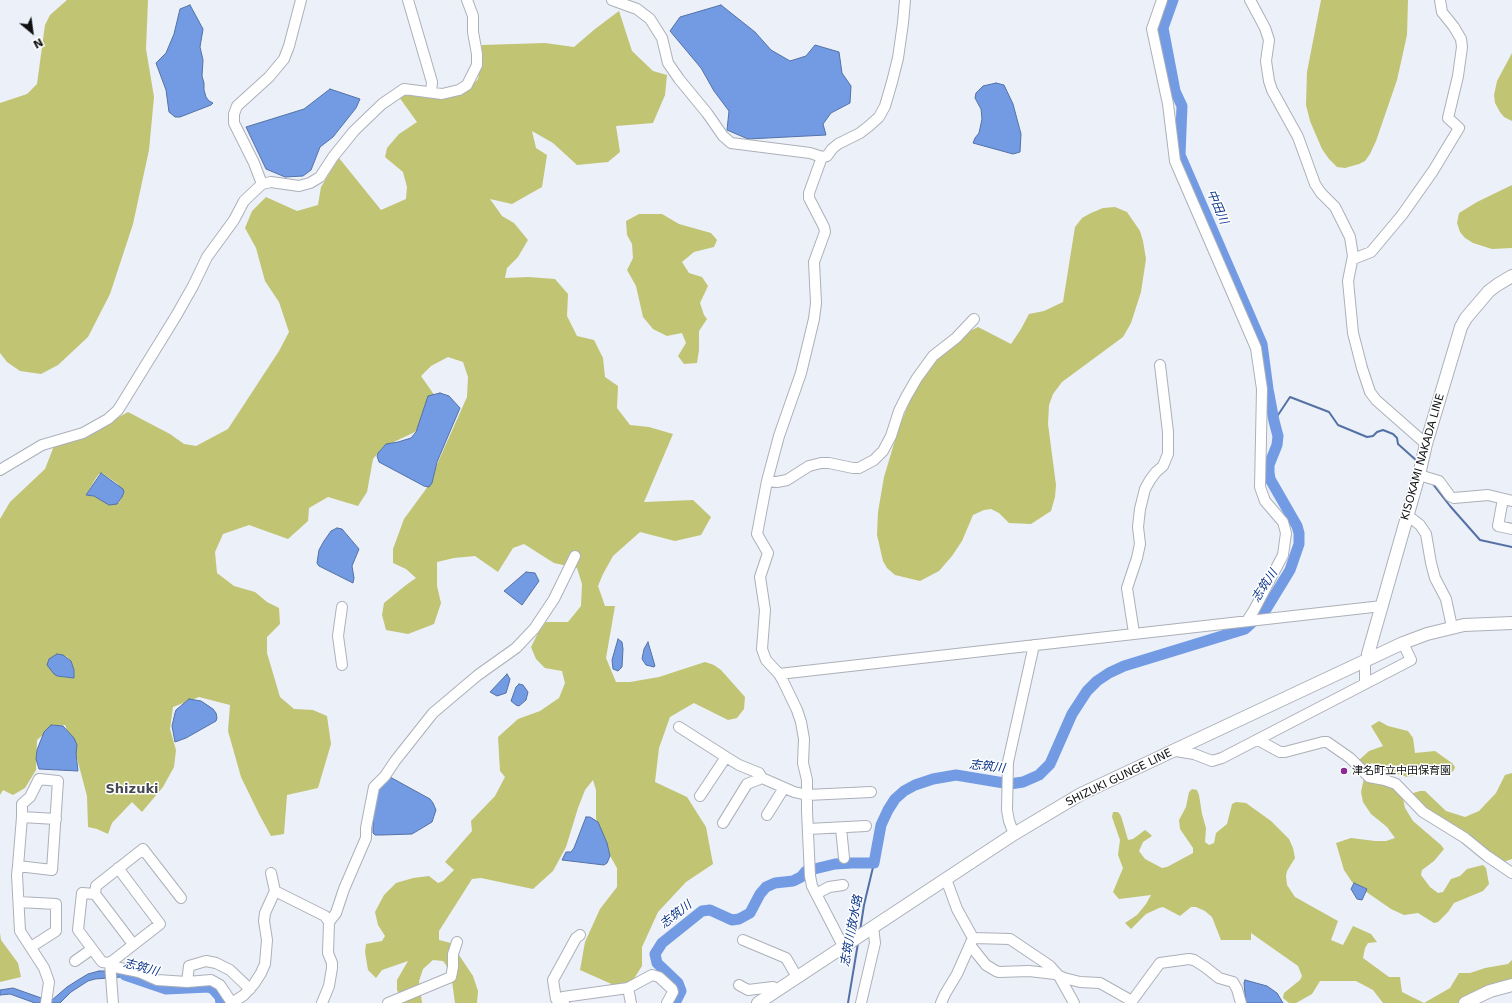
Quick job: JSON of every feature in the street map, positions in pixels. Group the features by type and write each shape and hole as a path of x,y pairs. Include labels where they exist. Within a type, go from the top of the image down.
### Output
{"main road":[{"name":"KISOKAMI NAKADA LINE","path":"1367,660 1426,444 1461,327 1466,318 1489,291 1512,276"},
{"name":"SHIZUKI GUNGE LINE","path":"758,1003 1014,834 1081,794 1176,751 1402,643 1452,627 1512,623"},
{"path":"1465,1003 1490,991 1512,985"}],"street":[{"path":"262,184 254,163 234,123 234,114 237,106 269,77 284,59 289,46 301,0"},
{"path":"408,0 432,82 431,92"},
{"path":"0,469 42,445 84,433 118,410 176,316 193,286 206,257 234,220 244,201 262,184 271,182 299,186 310,183 320,177 333,157 354,131 382,104 404,89 442,94 459,90 467,85 476,65 477,54 473,16 467,0"},
{"path":"612,0 637,9 650,19 662,38 668,63 707,113 722,136 731,143 810,153 822,157 827,156 832,148 838,144 860,133 879,117 892,82 898,58 903,23 904,0"},
{"path":"1162,0 1152,29 1168,104 1175,161 1256,348 1262,389 1260,487 1262,496 1283,522 1286,532 1283,555 1248,620"},
{"path":"1250,0 1265,28 1269,40 1266,61 1272,90 1298,137 1315,184 1334,207 1350,237 1353,259 1348,281 1353,333 1370,392 1376,400 1426,444"},
{"path":"1353,259 1371,252 1402,215 1433,171 1459,128 1448,118 1458,76 1462,47 1454,27 1442,12 1440,0"},
{"path":"822,157 809,193 809,198 824,227 825,232 814,262 816,303 814,319 801,373 767,481 757,534 768,553 760,578 765,610 762,649 769,664 779,674 797,710 804,736 802,757 807,780 809,871 816,894 845,945"},
{"path":"767,481 776,482 787,480 809,466 821,463 859,468 874,460 883,451 891,436 899,411 917,378 933,356 956,338 974,319"},
{"path":"1134,633 1127,588 1140,544 1138,527 1140,509 1145,489 1156,472 1164,466 1168,454 1168,432 1160,365"},
{"path":"1418,474 1439,481 1450,496 1454,498 1488,495 1507,500 1498,526 1512,529"},
{"path":"1407,515 1420,525 1426,534 1435,578 1446,600 1452,627"},
{"path":"329,922 336,913 344,889 366,838 366,828 374,787 385,776 433,713 478,675 516,648 534,628 554,599 575,556"},
{"path":"779,674 1263,618 1382,606"},
{"path":"342,607 338,636 342,665"},
{"path":"1176,751 1194,754 1212,761 1222,758 1411,660 1402,643"},
{"path":"1014,834 1007,810 1008,762 1034,645"},
{"path":"1365,683 1367,660"},
{"path":"680,727 726,757 759,773 762,778 794,792 807,795 871,792"},
{"path":"1258,740 1280,752 1327,742 1350,758 1369,777 1396,784 1423,812 1466,838 1487,856 1512,873"},
{"path":"700,796 726,757"},
{"path":"723,823 747,784 762,778"},
{"path":"18,866 52,870 58,781 39,779 30,797 22,804 18,866 20,931 44,968 49,982 47,1002"},
{"path":"768,815 784,788"},
{"path":"22,817 56,818"},
{"path":"808,829 866,826"},
{"path":"841,828 844,858"},
{"path":"134,944 95,894 96,886 142,849 181,898"},
{"path":"113,1003 111,970 134,944 160,924 118,868"},
{"path":"95,894 82,893 78,930 102,962 111,970 139,972 157,980 187,982 211,980 220,985 232,1003 250,989 261,973 265,964 267,940 264,922 265,913 275,891 271,873"},
{"path":"946,879 971,942 986,965 996,971 1029,971 1055,974 1080,982 1100,983 1132,1001 1160,963 1189,959 1194,960 1219,978 1232,982 1237,989 1241,1003"},
{"path":"816,894 829,886 843,885"},
{"path":"275,891 325,916 329,922 328,953 332,963 332,968 329,986 322,1003"},
{"path":"19,902 56,904 56,931 31,947"},
{"path":"861,1003 875,943 873,927"},
{"path":"580,935 576,938 553,980 556,999 563,1000 628,988 648,976 656,976 672,989 673,992 667,1003"},
{"path":"971,942 1010,938 1050,966 1059,976 1074,1003"},
{"path":"743,940 786,958 796,977"},
{"path":"388,1003 451,977 453,954 457,942"},
{"path":"941,1003 971,942"},
{"path":"75,961 92,949"},
{"path":"187,982 190,966 206,962 216,963 230,970 250,989"},
{"path":"739,984 748,990 773,987 777,990"},
{"path":"628,988 631,1003"}],"green space":[{"path":"67,0 148,0 146,49 154,97 149,150 133,224 110,294 88,337 58,365 41,374 20,371 7,362 0,353 0,103 27,94 37,84 45,25 50,15"},
{"path":"1321,0 1408,0 1407,35 1397,80 1376,141 1365,161 1345,168 1337,167 1322,149 1310,121 1306,105 1307,72"},
{"path":"619,11 632,51 653,71 667,75 665,95 653,123 616,126 620,152 608,162 577,165 553,143 532,131 536,148 547,155 542,187 512,204 490,199 502,216 514,223 528,240 518,257 507,268 505,278 528,277 555,279 568,294 567,316 577,336 594,340 603,358 605,377 618,386 617,408 630,425 649,427 673,434 644,502 693,500 711,517 701,535 675,541 640,532 613,556 598,586 605,606 615,606 606,658 616,682 630,682 659,677 705,662 714,665 721,670 745,697 744,709 737,718 728,720 694,703 670,717 659,748 655,782 687,797 706,827 713,864 686,882 658,912 642,947 642,966 633,980 616,986 580,970 585,942 600,909 617,887 617,868 604,845 596,818 596,790 593,780 585,790 566,847 553,871 533,889 481,878 472,879 439,931 439,940 451,943 473,976 478,991 477,1003 455,1003 452,981 446,965 443,961 433,960 423,969 419,981 422,1003 403,1003 397,990 397,980 408,961 382,970 376,978 368,970 365,952 366,944 382,941 385,936 378,925 375,912 384,895 396,883 413,878 429,876 438,883 443,881 454,870 445,862 472,831 471,821 495,796 505,777 500,771 498,737 518,719 540,711 559,698 565,683 562,671 545,668 536,659 531,647 538,633 546,622 568,622 581,606 582,584 577,568 554,563 524,544 513,548 498,572 475,556 454,558 437,562 437,586 441,603 434,624 408,634 386,630 382,615 384,603 416,578 406,569 393,563 393,549 404,519 426,489 467,397 468,377 463,362 448,357 431,366 421,376 435,396 428,412 415,432 383,447 373,459 367,492 358,506 328,497 309,508 308,521 288,539 249,525 223,534 215,552 217,573 234,586 255,592 267,602 279,608 280,624 267,637 267,653 280,697 294,709 313,710 327,716 331,744 318,788 287,795 284,834 271,836 241,777 228,731 230,705 199,697 173,707 170,729 176,750 174,767 163,787 142,812 132,802 112,823 108,834 88,827 87,796 74,747 65,725 53,726 37,740 36,770 25,788 13,795 3,790 0,795 0,519 10,502 45,469 54,446 87,435 128,412 170,434 184,444 196,446 228,429 279,351 289,332 279,302 265,281 256,248 245,228 252,211 266,197 297,211 318,205 321,187 339,158 381,210 406,199 407,187 403,172 385,157 387,148 399,134 417,122 399,97 408,93 446,98 467,91 478,79 482,45 545,43 574,47","holes":["102,473 118,484 122,497 119,503 101,500 94,496 86,495 96,478","66,656 71,661 74,670 74,678 57,676"]},
{"path":"1512,53 1512,121 1504,117 1500,112 1495,103 1494,95 1497,81"},
{"path":"1512,185 1512,248 1492,249 1473,243 1465,238 1460,232 1457,223 1459,213 1477,202"},
{"path":"1115,207 1127,212 1140,231 1146,259 1141,292 1131,323 1123,337 1062,382 1053,394 1049,405 1048,424 1056,485 1055,497 1051,511 1031,524 1009,523 999,513 991,509 984,510 973,515 962,541 939,571 920,581 895,575 887,568 883,561 877,535 878,512 884,477 899,427 924,368 955,339 978,327 1011,344 1029,314 1044,311 1063,302 1075,227 1082,218 1091,213 1103,208"},
{"path":"639,214 662,214 679,224 711,233 717,240 714,247 694,252 682,262 689,273 702,277 708,286 700,303 707,319 699,331 697,363 684,364 678,356 686,343 682,333 667,336 653,329 643,317 636,286 627,270 633,258 632,244 627,235 626,221"},
{"path":"1379,721 1388,726 1408,731 1413,738 1415,753 1435,751 1452,763 1455,767 1454,770 1448,776 1443,776 1428,764 1424,766 1421,774 1407,777 1385,770 1372,763 1364,767 1358,761 1369,751 1383,746 1371,726"},
{"path":"1512,773 1512,859 1500,863 1419,805 1410,794 1425,791 1446,811 1465,817 1479,811 1496,793 1505,775"},
{"path":"1364,778 1384,782 1402,794 1405,808 1413,821 1444,849 1434,861 1422,870 1421,875 1430,887 1438,893 1443,892 1451,879 1460,876 1467,869 1483,865 1486,868 1489,884 1483,891 1454,903 1448,912 1438,922 1434,923 1418,913 1404,915 1391,909 1352,882 1344,870 1336,843 1351,838 1386,841 1395,838 1387,827 1371,814 1363,802 1361,792"},
{"path":"1192,789 1197,790 1199,795 1206,828 1205,842 1209,845 1214,843 1216,833 1227,824 1232,804 1236,802 1246,803 1271,821 1289,839 1293,848 1295,858 1287,871 1286,876 1287,885 1295,897 1338,921 1331,940 1343,945 1353,926 1371,934 1377,942 1368,943 1365,948 1363,958 1389,977 1400,977 1402,992 1424,1003 1383,1003 1373,990 1356,981 1320,981 1312,994 1296,1003 1289,1003 1283,998 1284,993 1300,980 1302,976 1298,966 1251,933 1251,940 1221,940 1212,917 1205,911 1196,907 1191,907 1180,916 1163,907 1159,908 1146,914 1131,929 1125,923 1137,915 1151,895 1119,899 1113,892 1123,868 1118,855 1120,840 1112,817 1113,812 1118,812 1121,816 1128,840 1133,839 1145,830 1152,836 1143,842 1139,851 1145,859 1162,868 1167,867 1193,853 1193,848 1180,829 1179,820 1186,807 1189,792"},
{"path":"0,933 1,940 18,963 21,977 0,982"},
{"path":"1512,960 1512,979 1494,983 1457,1003 1424,1003 1450,988 1459,973 1470,973 1485,968 1508,964"}],"water":[{"path":"190,5 203,29 200,47 203,60 202,76 206,97 213,103 180,117 175,117 169,112 166,90 156,63 166,53 174,34 180,9"},
{"path":"721,5 755,32 771,50 790,61 806,56 815,45 839,52 842,73 851,86 850,103 831,113 823,124 826,135 748,139 727,130 729,111 714,91 701,68 670,31 680,17"},
{"path":"996,83 1004,85 1013,104 1021,134 1020,152 1013,154 973,143 979,133 982,119 981,109 975,98 976,93 983,86"},
{"path":"330,89 360,99 356,108 333,137 320,147 311,170 303,176 285,177 266,169 246,127 304,109"},
{"path":"440,393 449,396 460,408 437,462 432,483 429,487 424,486 379,462 377,456 386,444 411,438 416,432 428,396"},
{"path":"101,473 123,489 124,492 122,497 117,504 109,505 94,496 86,495"},
{"path":"337,528 342,529 359,549 352,566 354,578 353,583 319,566 317,563 319,550 324,541 331,531"},
{"path":"526,572 535,573 539,581 522,605 504,591"},
{"path":"618,639 622,642 623,649 622,667 618,671 613,669 612,660"},
{"path":"648,642 655,666 654,667 646,665 642,659 644,649"},
{"path":"57,654 63,655 71,661 74,670 74,678 57,676 47,665 49,659"},
{"path":"507,674 510,679 506,693 497,696 490,692"},
{"path":"519,684 523,685 528,692 526,700 519,706 511,701 516,687"},
{"path":"189,699 201,701 213,709 217,718 216,721 186,738 175,742 172,726 175,713 176,710"},
{"path":"51,725 63,726 74,738 77,745 76,754 78,771 39,769 36,759 37,750 44,732"},
{"path":"390,777 430,799 436,810 432,822 412,834 375,835 373,833 373,808 377,789"},
{"path":"586,817 590,817 598,822 607,843 610,856 607,863 604,865 562,860 566,852 571,852 574,848"},
{"path":"1354,883 1367,889 1362,900 1357,899 1351,889"},
{"path":"99,971 123,971 141,977 136,982 121,977 88,981 71,992 60,1003 35,1003 10,994 0,995 0,990 13,988 44,999 52,1000 78,980 88,974"},
{"path":"1245,980 1267,986 1277,993 1283,1003 1246,1003"}],"waterway":[{"name":"志筑川","path":"675,1003 681,991 678,983 657,963 655,954 662,943 702,911 710,910 732,920 739,919 750,913 760,894 766,887 775,883 793,881 801,877 806,871 835,864 874,863 881,825 888,810 895,799 904,791 915,785 933,779 956,775 1010,784 1023,782 1039,775 1050,764 1072,714 1087,691 1097,681 1124,666 1245,629 1265,611 1290,570 1299,544 1299,533 1297,526 1270,479 1269,465 1277,445 1278,436 1268,389 1262,344 1180,155 1182,106 1175,91 1163,28 1173,0"},
{"path":"1274,421 1290,397 1329,412 1338,425 1367,437 1373,436 1377,432 1383,430 1393,434 1397,438 1398,444 1417,461"},
{"path":"1432,483 1480,540 1512,547"},
{"name":"志筑川放水路","path":"860,931 864,905 874,863"},
{"name":"志筑川放水路","path":"848,1003 858,943"},
{"name":"志筑川","path":"125,975 166,989 209,987 213,989 220,997 221,1003"}],"place":[{"name":"津名町立中田保育園","path":"1344,771"}],"district":[{"name":"Shizuki","path":"132,790"}],"water label":[{"name":"中田川","path":"1217,207"}]}
